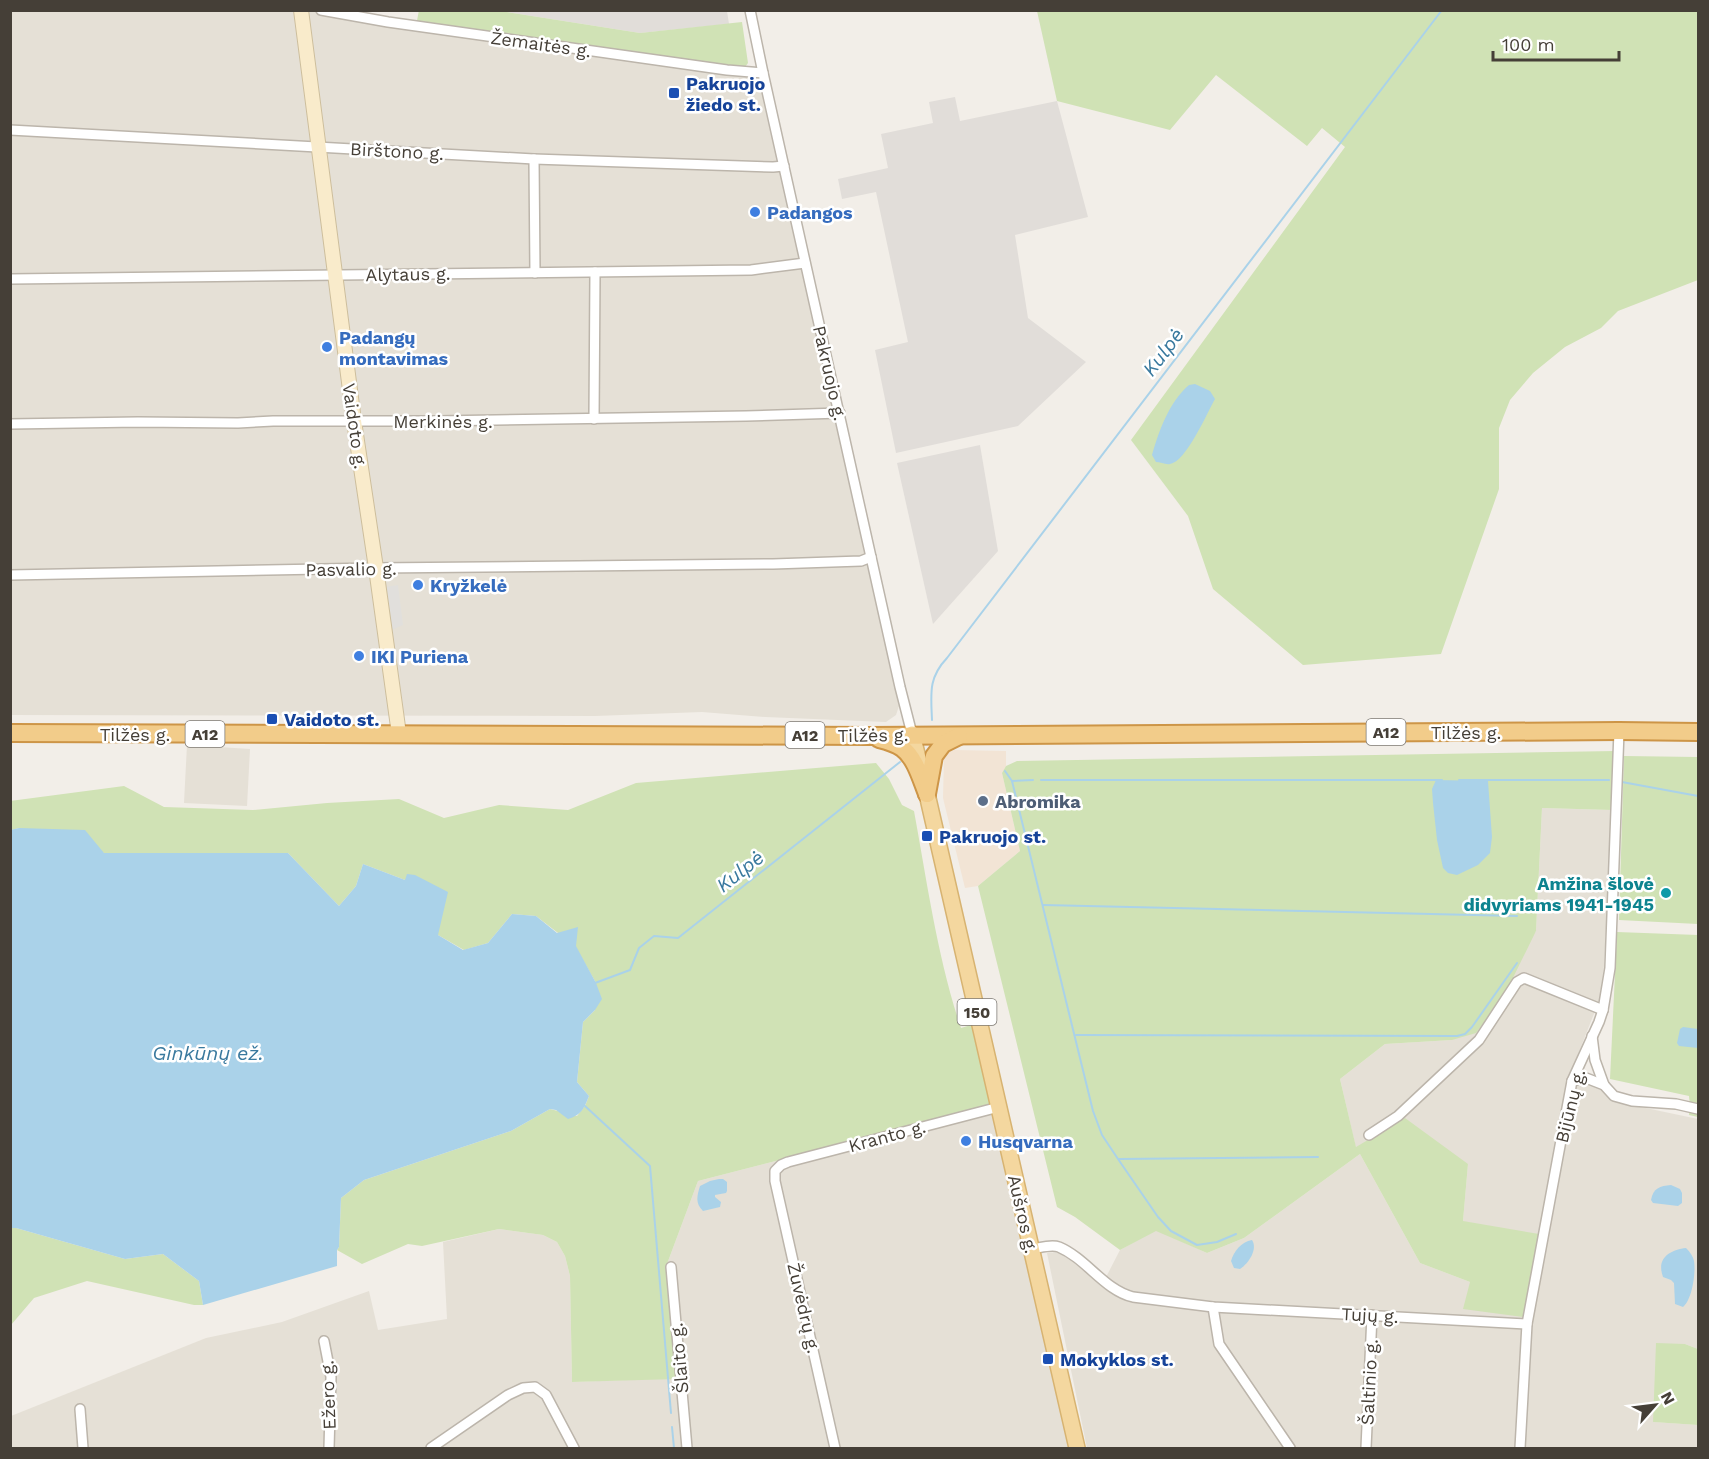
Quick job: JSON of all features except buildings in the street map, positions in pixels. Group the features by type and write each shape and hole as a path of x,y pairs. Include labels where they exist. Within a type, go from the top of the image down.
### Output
{"highway":[{"name":"Tilžės g.","path":"10,734 870,736 1698,732"},
{"path":"927,794 934,756 943,744 963,735"},
{"path":"870,736 896,744 904,750 927,794"}],"main road":[{"name":"Vaidoto g.","path":"302,10 334,275 399,734"},
{"name":"Aušros g.","path":"912,734 1077,1449"}],"street":[{"name":"Žemaitės g.","path":"321,10 475,34 763,73"},
{"name":"Pakruojo g.","path":"750,10 912,734"},
{"name":"Birštono g.","path":"10,130 534,159 784,166"},
{"path":"534,159 535,273"},
{"name":"Alytaus g.","path":"10,279 751,270 805,263"},
{"path":"594,419 595,272"},
{"name":"Merkinės g.","path":"10,424 594,419 840,413"},
{"name":"Pasvalio g.","path":"10,575 773,564 861,561 871,557"},
{"name":"Bijūnų g.","path":"1520,1449 1527,1324 1572,1081 1603,1010 1610,968 1619,731"},
{"path":"1369,1135 1398,1116 1479,1040 1517,982 1524,978 1603,1010"},
{"path":"1592,1036 1595,1060 1604,1085 1614,1096 1632,1101 1676,1104 1698,1109"},
{"path":"1572,1081 1586,1078 1604,1085"},
{"name":"Kranto g.","path":"777,1168 788,1162 999,1107"},
{"name":"Žuvėdrų g.","path":"777,1168 775,1181 835,1449"},
{"name":"Tujų g.","path":"1031,1249 1046,1246 1059,1247 1090,1267 1104,1281 1123,1294 1214,1306 1527,1324"},
{"name":"Šlaito g.","path":"671,1267 687,1449"},
{"path":"1214,1306 1219,1344 1290,1449"},
{"name":"Šaltinio g.","path":"1366,1449 1372,1315"},
{"name":"Ežero g.","path":"324,1341 331,1377 329,1449"},
{"path":"431,1449 508,1395 523,1388 535,1387 546,1395 574,1449"},
{"path":"80,1409 84,1449"}],"shaded area":[{"path":"10,11 321,11 649,59 751,77 762,84 885,635 899,706 896,715 886,722 702,712 595,716 11,715"},
{"path":"500,11 727,11 729,24 640,33"},
{"path":"955,97 960,121 1057,101 1088,217 1015,235 1028,318 1086,362 1018,426 896,453 875,350 908,342 876,192 842,199 838,179 888,168 881,134 933,123 929,102"},
{"path":"980,445 998,551 933,624 897,463"},
{"path":"398,585 403,625 385,633 379,588"},
{"path":"187,745 250,749 247,806 184,803"},
{"path":"954,750 1006,751 1006,766 1002,773 1020,851 978,886 965,888 943,798 944,758"},
{"path":"1542,808 1612,810 1604,966 1599,1001 1571,1072 1622,1103 1698,1119 1698,1349 1685,1344 1653,1422 1698,1425 1698,1448 1087,1448 1047,1253 1058,1252 1081,1266 1101,1284 1120,1250 1156,1230 1207,1253 1244,1238 1360,1154 1420,1263 1470,1282 1523,1317 1463,1221 1468,1164 1356,1148 1340,1079 1385,1044 1452,1040 1536,931"},
{"path":"994,1105 1070,1448 11,1448 11,1416 206,1338 282,1322 369,1291 378,1330 447,1319 443,1242 499,1229 543,1235 557,1242 565,1256 570,1276 572,1382 677,1378 667,1264 698,1181"}],"green space":[{"path":"419,10 500,11 640,33 742,22 748,63 745,67 640,57 416,26"},
{"path":"1037,11 1698,11 1698,280 1618,311 1601,328 1565,347 1533,373 1510,400 1499,428 1499,489 1441,654 1303,665 1213,589 1188,516 1131,440 1345,147 1322,128 1307,146 1216,75 1170,130 1057,101"},
{"path":"1615,751 1612,810 1542,808 1536,931 1505,994 1476,1033 1452,1040 1385,1044 1340,1079 1356,1147 1405,1118 1468,1164 1463,1221 1539,1234 1523,1317 1463,1309 1470,1282 1420,1263 1360,1154 1244,1238 1207,1253 1156,1231 1120,1250 1075,1217 1057,1207 978,886 1020,851 1002,773 1006,766 1017,761"},
{"path":"1624,756 1698,757 1698,924 1619,920"},
{"path":"876,763 889,779 902,805 914,811 934,921 953,1002 961,1028 974,1024 994,1105 698,1181 667,1264 677,1379 572,1382 570,1276 565,1256 557,1242 543,1235 499,1229 422,1246 408,1244 362,1264 337,1250 341,1198 364,1180 511,1131 550,1109 577,1116 585,1106 589,1096 577,1082 583,1022 595,1010 596,983 575,946 536,916 512,914 488,943 464,950 438,935 405,880 363,864 356,886 339,906 288,853 104,853 19,828 11,830 10,801 124,786 164,807 253,810 399,799 444,818 499,805 568,810 636,783"},
{"path":"1617,932 1698,935 1698,1117 1689,1115 1689,1096 1610,1079"},
{"path":"11,1228 125,1259 163,1254 199,1281 203,1305 194,1305 87,1281 34,1298 11,1325"},
{"path":"1656,1343 1685,1344 1698,1349 1698,1425 1653,1422"}],"water":[{"path":"1195,384 1210,391 1215,399 1196,436 1183,455 1170,464 1156,462 1152,455 1166,417 1182,392 1189,385"},
{"path":"1436,780 1488,781 1492,837 1490,853 1478,865 1457,875 1448,873 1443,868 1433,803 1432,789"},
{"name":"Ginkūnų ež.","path":"19,828 85,830 104,853 288,853 339,906 356,886 363,864 405,880 407,874 415,875 448,892 438,935 463,950 488,943 512,914 536,916 557,933 578,927 576,946 602,999 583,1022 577,1082 589,1096 585,1105 582,1111 568,1119 556,1110 550,1109 511,1131 364,1180 341,1198 337,1266 203,1305 199,1281 163,1254 125,1259 11,1228 10,830"},
{"path":"1683,1027 1698,1029 1698,1048 1679,1046 1677,1043 1680,1029"},
{"path":"719,1179 727,1182 726,1193 715,1195 721,1202 720,1207 703,1211 697,1199 700,1186"},
{"path":"1671,1185 1680,1189 1682,1203 1678,1206 1653,1203 1651,1200 1655,1190"},
{"path":"1252,1240 1254,1247 1249,1260 1240,1269 1234,1268 1231,1261 1236,1250"},
{"path":"1686,1248 1694,1259 1694,1272 1691,1293 1683,1307 1675,1304 1674,1283 1663,1277 1661,1265 1670,1253"}],"waterway":[{"name":"Kulpė","path":"932,720 932,687 936,672 941,665 1442,10"},
{"name":"Kulpė","path":"595,983 630,970 639,948 654,936 678,938 900,762"},
{"path":"1005,771 1012,781 1033,780"},
{"path":"1041,780 1442,780"},
{"path":"1459,780 1609,780"},
{"path":"1012,781 1093,1111 1102,1135 1158,1217 1171,1231 1197,1245 1217,1242 1236,1234"},
{"path":"1622,782 1698,796"},
{"path":"1043,905 1517,916"},
{"path":"1076,1035 1457,1036 1465,1034 1472,1027 1517,963"},
{"path":"585,1106 650,1166 671,1413"},
{"path":"1119,1159 1318,1157"},
{"path":"672,1427 674,1448"}],"place":[{"name":"Pakruojo žiedo st.","path":"674,93"},
{"name":"Padangos","path":"755,212"},
{"name":"Padangų montavimas","path":"327,347"},
{"name":"Kryžkelė","path":"418,585"},
{"name":"IKI Puriena","path":"359,656"},
{"name":"Vaidoto st.","path":"272,719"},
{"name":"Abromika","path":"983,801"},
{"name":"Pakruojo st.","path":"927,836"},
{"name":"Amžina šlovė didvyriams 1941-1945","path":"1666,893"},
{"name":"Husqvarna","path":"966,1141"},
{"name":"Mokyklos st.","path":"1048,1359"}]}
